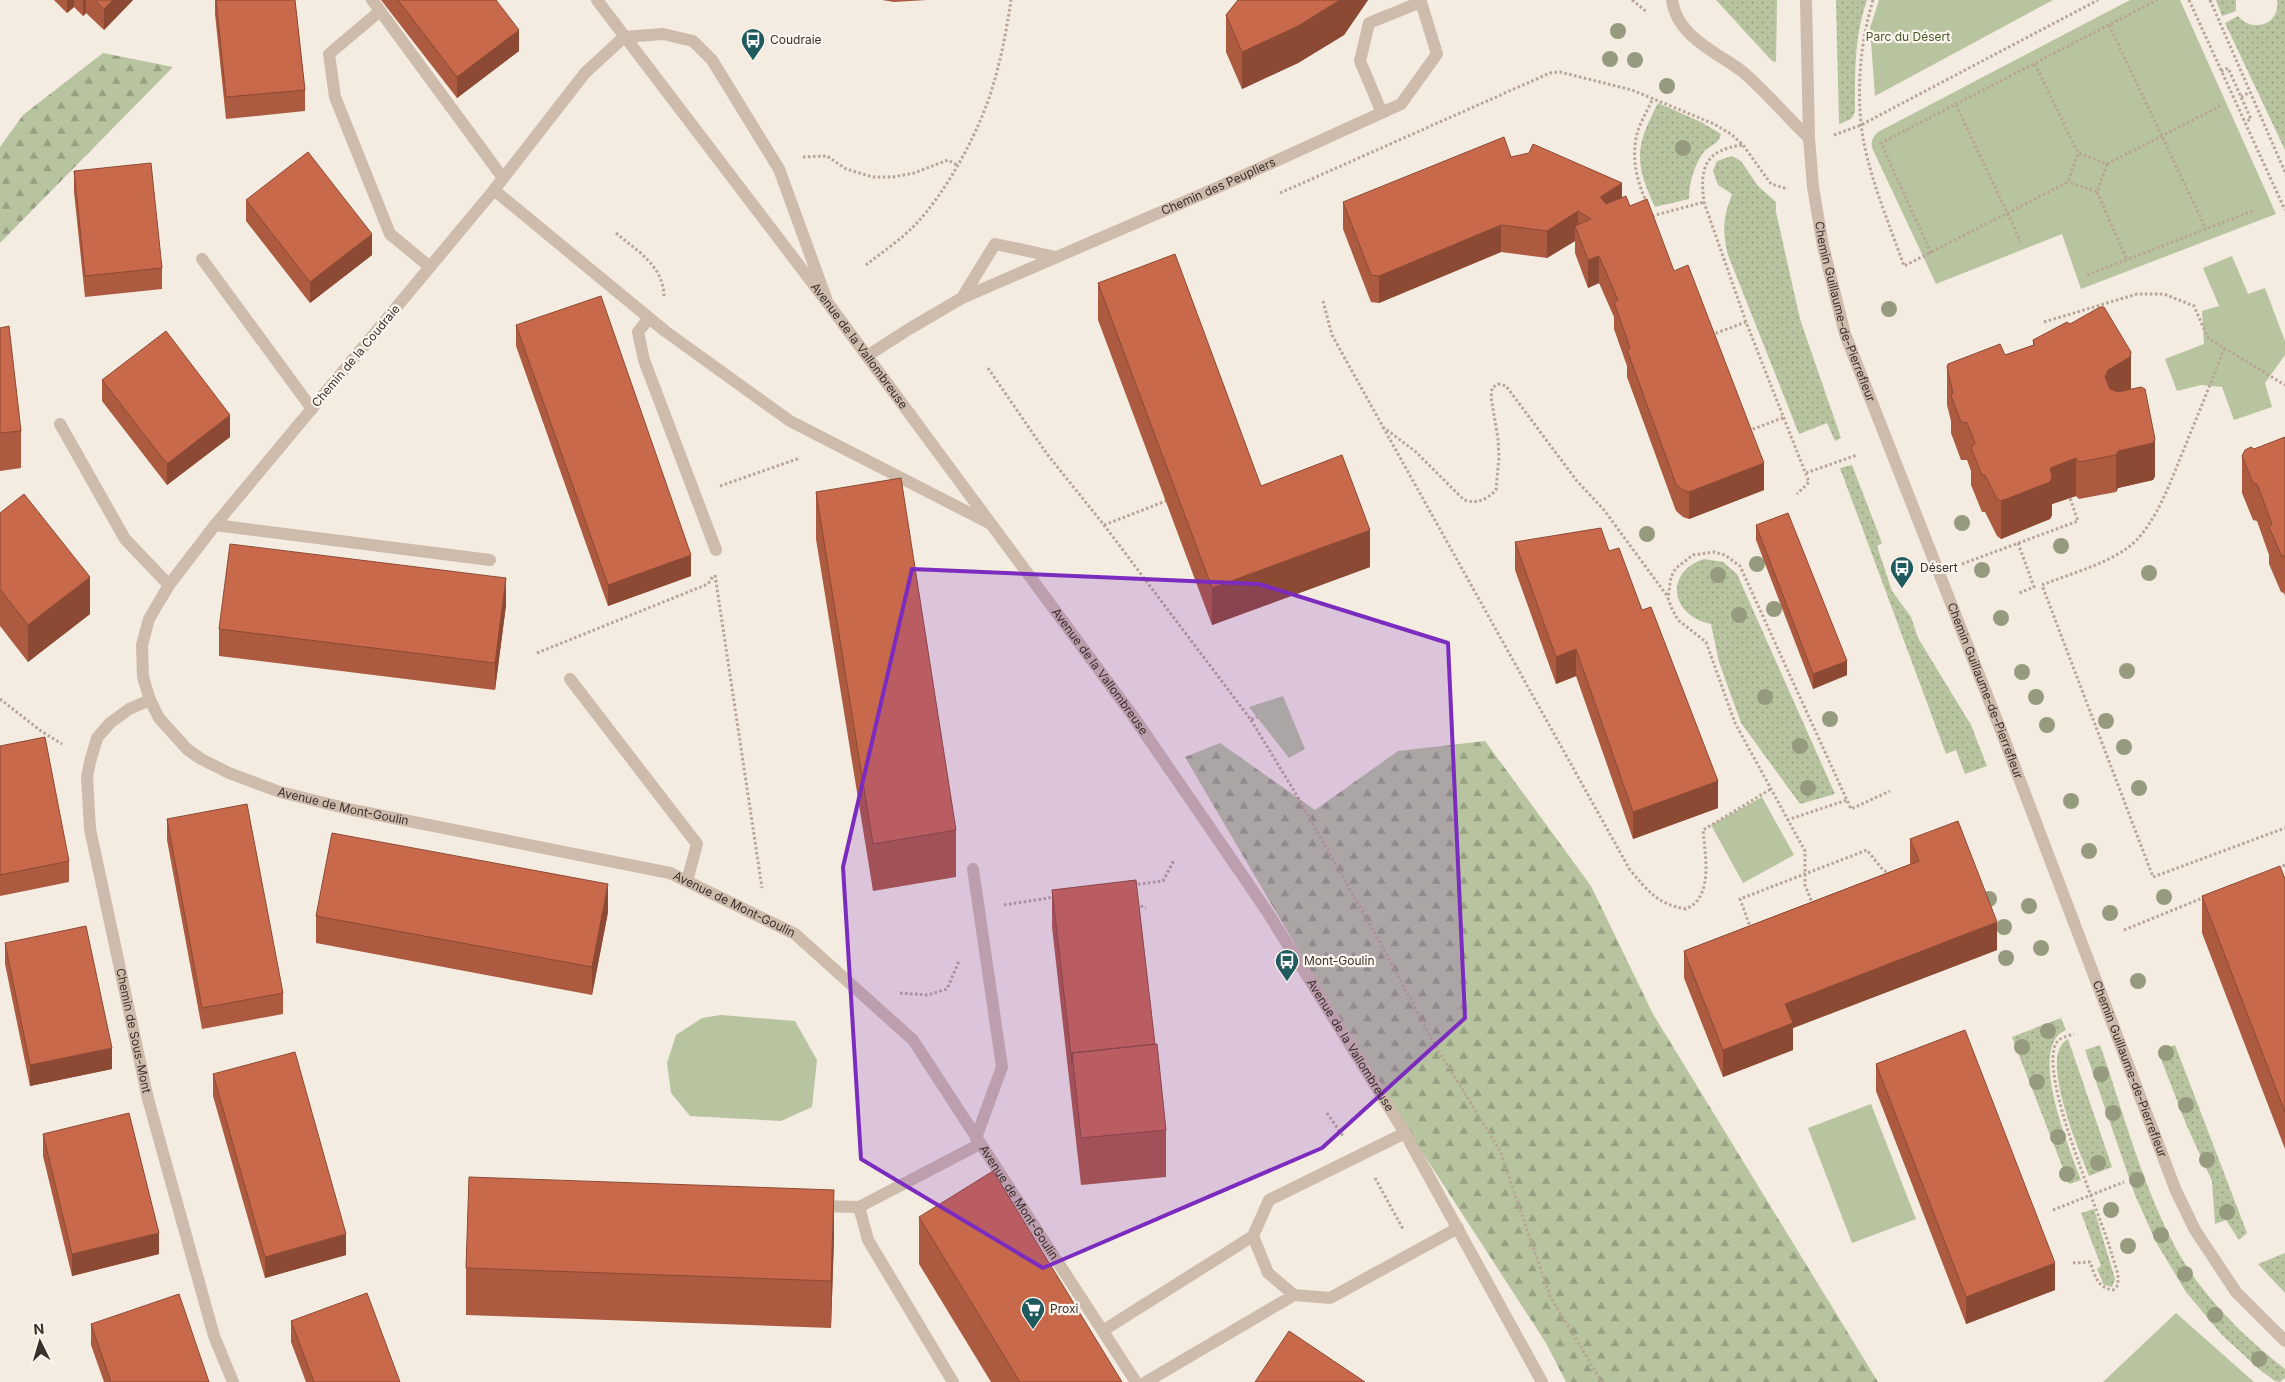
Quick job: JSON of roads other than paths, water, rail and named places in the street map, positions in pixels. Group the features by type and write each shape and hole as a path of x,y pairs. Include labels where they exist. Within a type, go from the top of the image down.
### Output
{"street":[{"path":"372,0 503,178"},
{"name":"Avenue de la Vallombreuse","path":"597,0 827,302 988,523 1133,716 1252,889 1405,1133 1542,1382"},
{"path":"1672,0 1678,19 1688,32 1706,48 1743,73 1808,138"},
{"name":"Chemin Guillaume-de-Pierrefleur","path":"1806,0 1808,138 1813,187 1823,246 1845,334 2006,744 2176,1191 2195,1230 2236,1292 2285,1341"},
{"name":"Chemin des Peupliers","path":"867,356 962,298 1214,189 1382,113 1401,104 1437,54 1421,2 1369,23 1360,62 1382,113"},
{"path":"380,11 329,54 335,97 390,234 430,266"},
{"path":"624,37 663,34 693,41 712,60 779,169 827,302"},
{"name":"Chemin de la Coudraie","path":"150,700 143,677 142,645 149,619 169,585 215,525 494,190 585,73 624,37"},
{"path":"494,190 649,318 790,421 988,523"},
{"name":"Chemin des Peupliers","path":"962,298 995,244 1056,257"},
{"path":"202,259 312,409"},
{"path":"649,318 638,332 644,360 716,550"},
{"path":"60,424 125,539 169,585"},
{"path":"215,525 490,560"},
{"path":"570,679 697,844 687,881"},
{"name":"Avenue de Mont-Goulin","path":"150,700 158,718 187,749 201,759 229,773 280,792 362,812 670,873 795,934 913,1040 1104,1330 1136,1382"},
{"name":"Chemin de Sous-Mont","path":"150,700 129,709 110,723 97,738 87,777 90,829 148,1099 214,1336 233,1382"},
{"path":"810,1206 859,1207 978,1141 1002,1067 973,869"},
{"path":"1104,1330 1253,1236 1269,1200 1405,1133"},
{"path":"859,1207 868,1240 953,1382"},
{"path":"1146,1382 1294,1295 1330,1298 1458,1228"},
{"path":"1253,1236 1268,1273 1294,1295"}],"place":[{"name":"Coudraie","path":"753,61"},
{"name":"Désert","path":"1902,589"},
{"name":"Mont-Goulin","path":"1287,982"},
{"name":"Proxi","path":"1033,1330"}],"park label":[{"name":"Parc du Désert","path":"1908,37"}]}
